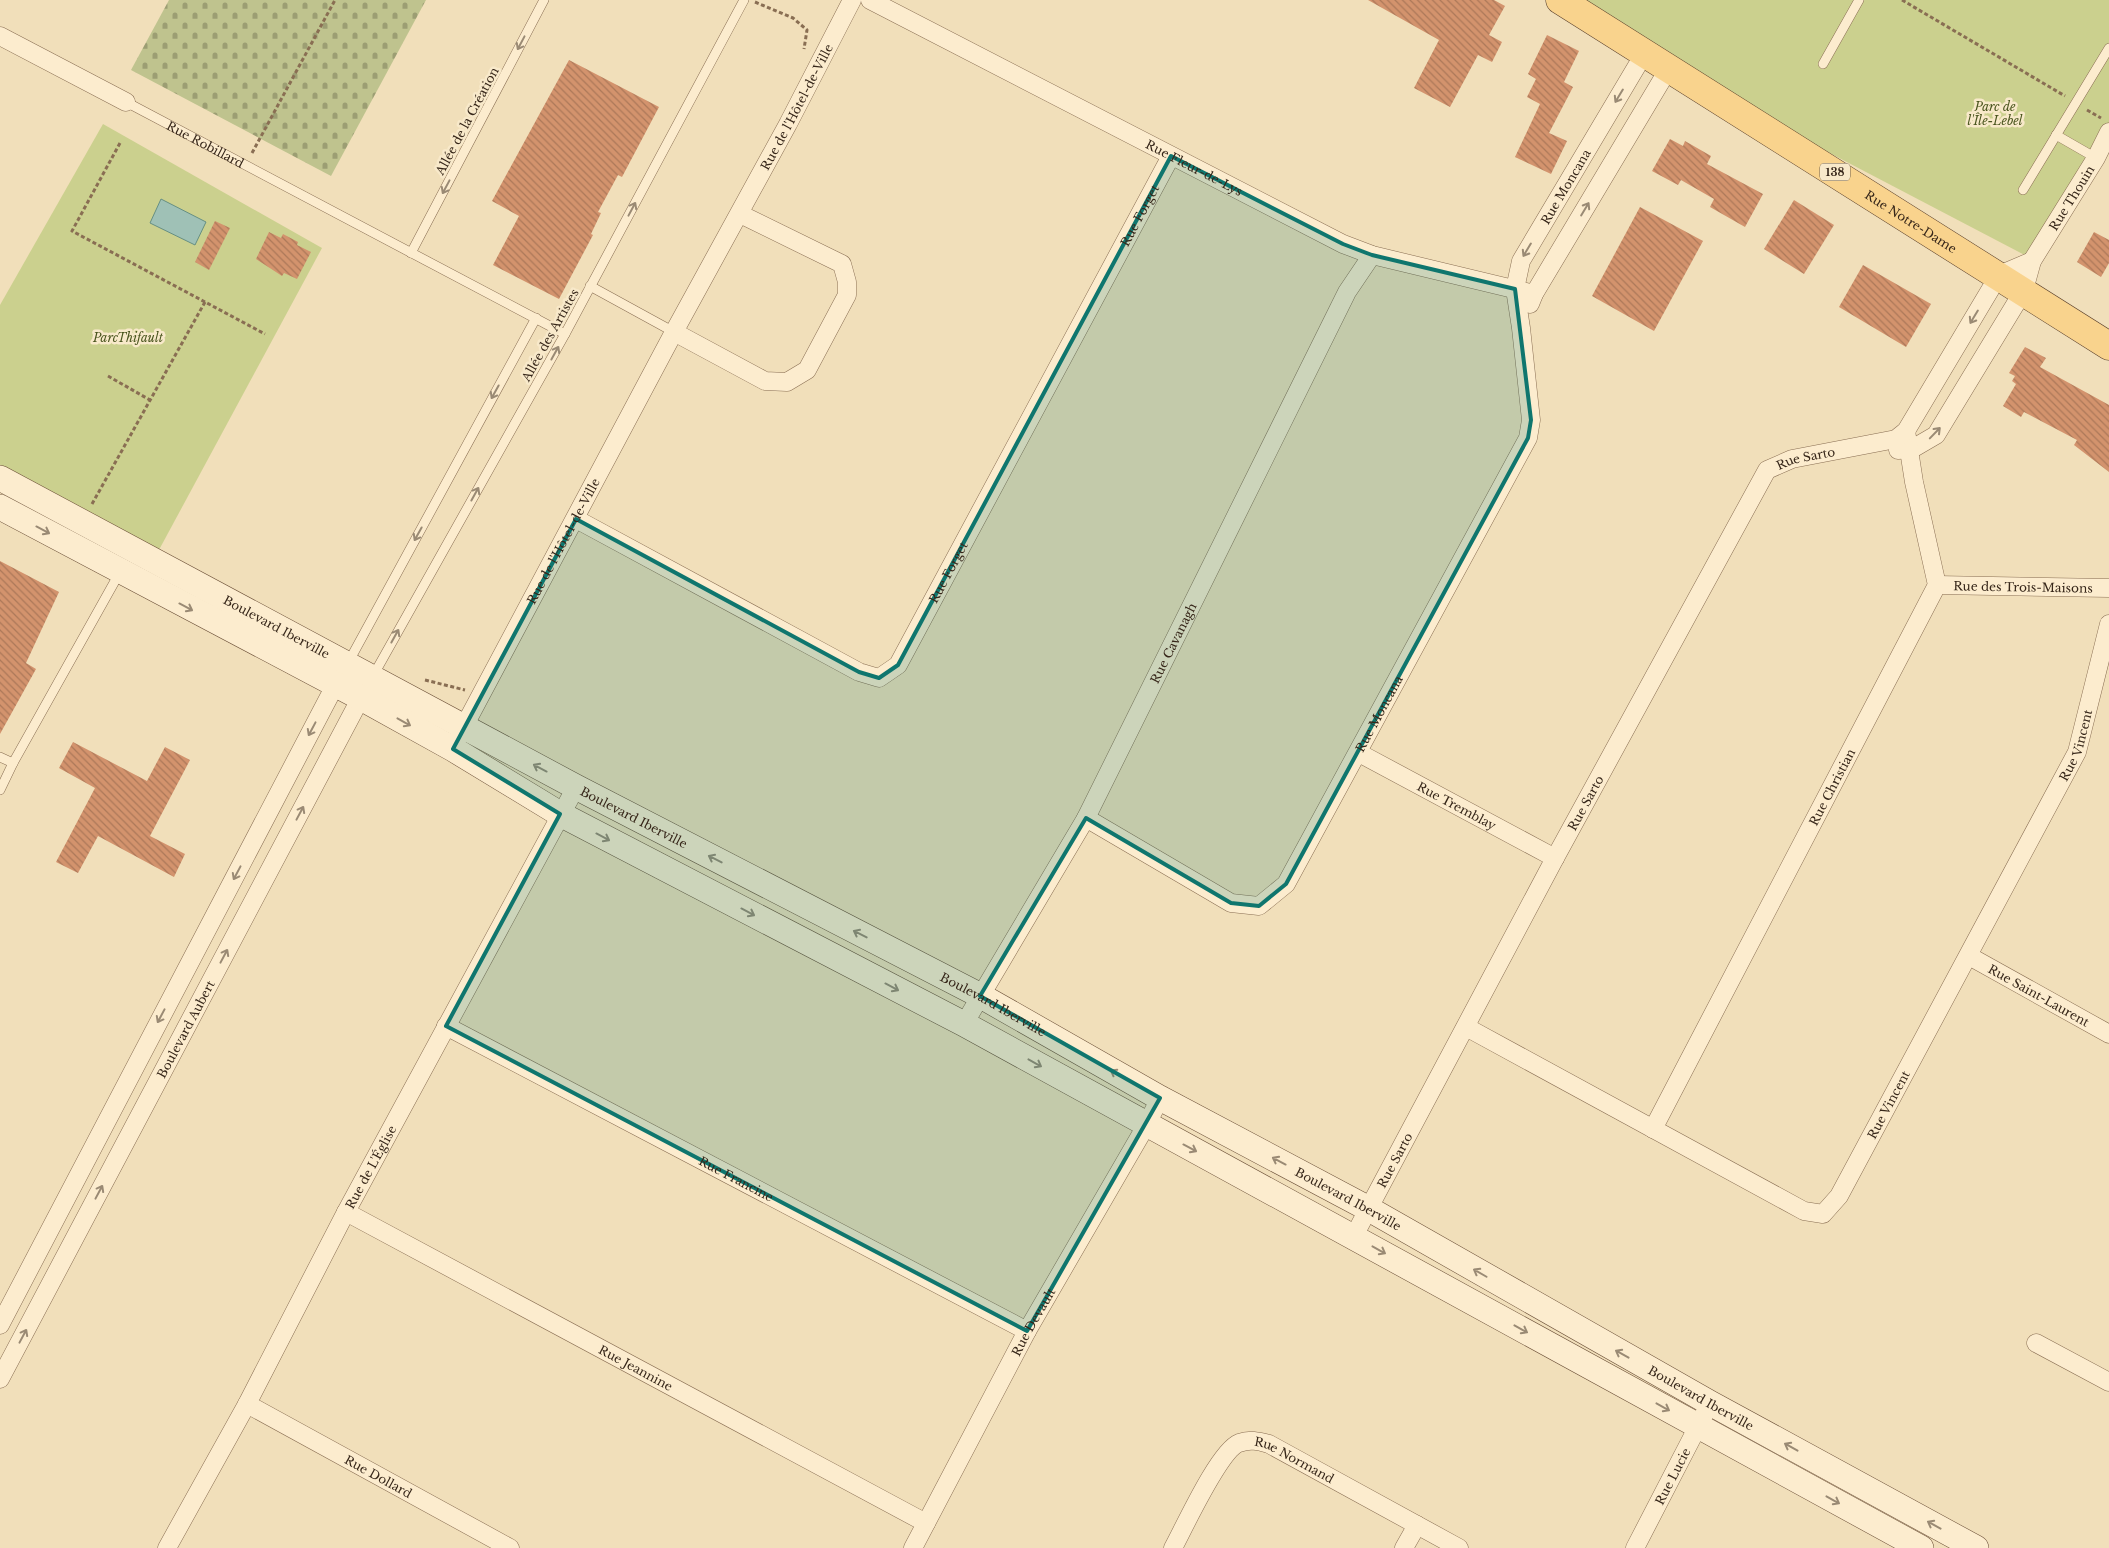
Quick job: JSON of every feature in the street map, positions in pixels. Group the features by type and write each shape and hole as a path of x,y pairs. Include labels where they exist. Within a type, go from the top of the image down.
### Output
{"main road":[{"name":"Rue Notre-Dame","path":"1560,0 2024,290 2109,346"}],"street":[{"name":"Rue de l'Hôtel-de-Ville","path":"453,749 674,332 740,214 852,0"},
{"name":"Rue Fleur-de-Lys","path":"870,0 1343,244 1372,255 1534,294"},
{"name":"Rue Robillard","path":"0,36 126,102"},
{"name":"Rue Moncana","path":"1086,818 1231,903 1259,906 1286,884 1528,438 1531,420 1521,328 1514,289 1521,261 1644,54"},
{"name":"Rue Moncana","path":"1521,328 1534,294 1668,68"},
{"name":"Rue Thouin","path":"2024,290 2032,261 2096,158 2109,132"},
{"name":"Rue Forget","path":"576,519 859,672 879,678 898,665 1171,156"},
{"path":"674,332 765,381 786,382 808,370 847,296 847,282 842,264 740,214"},
{"name":"Rue Cavanagh","path":"964,1024 1086,818 1347,292 1372,255"},
{"path":"1999,275 2032,261"},
{"name":"Rue Sarto","path":"1354,1236 1555,858 1767,470 1792,459 1896,440 1906,430 1999,275"},
{"path":"1909,449 1936,435 2024,290"},
{"path":"1906,430 1914,482 1938,585"},
{"name":"Rue Sarto","path":"1875,445 1895,450 1909,449"},
{"name":"Boulevard Iberville","path":"0,478 132,549 341,675"},
{"name":"Boulevard Iberville","path":"0,507 120,572 367,688 464,727 980,996 1160,1098 1368,1209 1710,1403 1976,1548"},
{"path":"120,572 132,549"},
{"name":"Rue des Trois-Maisons","path":"1938,585 2109,588"},
{"name":"Rue Christian","path":"1653,1129 1938,585"},
{"name":"Rue Vincent","path":"1466,1027 1804,1211 1823,1214 1839,1196 2077,752 2109,624"},
{"path":"0,1325 341,675"},
{"name":"Boulevard Iberville","path":"367,688 453,749 560,814 964,1024 1922,1548"},
{"name":"Boulevard Aubert","path":"0,1379 367,688"},
{"name":"Rue Tremblay","path":"1358,753 1555,858"},
{"name":"Rue de L'Église","path":"167,1548 247,1404 346,1212 576,787"},
{"name":"Rue Saint-Laurent","path":"1969,956 2109,1034"},
{"name":"Rue Francine","path":"446,1026 1027,1331"},
{"name":"Rue Devault","path":"913,1548 1027,1331 1147,1124 1160,1098"},
{"name":"Rue Jeannine","path":"346,1212 926,1523"},
{"path":"2036,1343 2109,1382"},
{"name":"Rue Lucie","path":"1635,1548 1710,1403"},
{"name":"Rue Dollard","path":"247,1404 510,1548"},
{"name":"Rue Normand","path":"1173,1548 1224,1455 1237,1444 1251,1440 1269,1444 1459,1548"},
{"path":"1404,1548 1417,1525"}],"lane":[{"name":"Allée de la Création","path":"411,253 544,0"},
{"name":"Allée des Artistes","path":"367,688 565,334 744,0"},
{"path":"1823,64 1859,0"},
{"path":"2023,190 2109,48"},
{"name":"Rue Robillard","path":"126,102 245,167 565,334"},
{"path":"2056,135 2096,158"},
{"path":"590,286 674,332"},
{"path":"341,675 536,318"},
{"path":"0,790 13,763 120,572"},
{"path":"0,757 13,763"}],"path":[{"path":"245,167 335,0"},
{"path":"749,0 793,18 807,30 802,55"},
{"path":"1902,0 2109,122"},
{"path":"120,143 72,230 265,334"},
{"path":"82,522 205,302"},
{"path":"108,376 150,400"},
{"path":"420,679 461,688 471,693"}],"highlighted area":[{"path":"1171,156 1343,244 1372,255 1515,289 1531,420 1528,438 1286,884 1259,906 1231,903 1086,818 980,996 1160,1098 1027,1331 446,1026 560,814 453,749 576,519 859,672 879,678 898,665"}],"green space":[{"path":"169,0 426,0 331,176 131,70"},
{"name":"Parc de l'Île-Lebel","path":"1565,0 2109,0 2109,141 2038,262 1774,124"},
{"name":"ParcThifault","path":"103,124 322,248 153,561 0,478 0,305"}],"water":[{"path":"161,199 206,222 195,245 150,223"}],"building":[{"path":"1368,0 1494,0 1505,6 1489,35 1502,42 1492,62 1478,55 1450,107 1414,88 1439,40"},
{"path":"1547,35 1579,51 1564,82 1573,87 1549,133 1567,141 1551,174 1515,157 1540,104 1527,97 1536,79 1528,74"},
{"path":"569,60 659,107 622,177 618,175 598,212 601,213 591,234 593,235 559,299 493,265 519,216 492,201"},
{"path":"1670,139 1683,146 1685,141 1711,156 1707,164 1763,194 1745,227 1710,207 1714,199 1681,180 1678,185 1652,171"},
{"path":"1794,200 1834,225 1804,274 1764,249"},
{"path":"1640,207 1703,241 1654,331 1592,296"},
{"path":"215,221 230,228 209,270 195,262"},
{"path":"269,232 281,238 283,234 298,242 297,245 311,252 297,279 284,273 282,276 256,259"},
{"path":"2094,232 2109,240 2109,263 2101,277 2077,262"},
{"path":"1863,265 1931,304 1906,347 1839,307"},
{"path":"2025,347 2046,358 2040,367 2109,405 2109,472 2074,445 2077,440 2024,412 2021,417 2003,406 2016,384 2012,381 2015,376 2009,373"},
{"path":"0,561 59,592 26,663 36,669 0,734"},
{"path":"73,742 147,781 165,747 190,760 150,836 185,854 174,877 98,836 78,873 56,862 95,788 59,768"}]}
